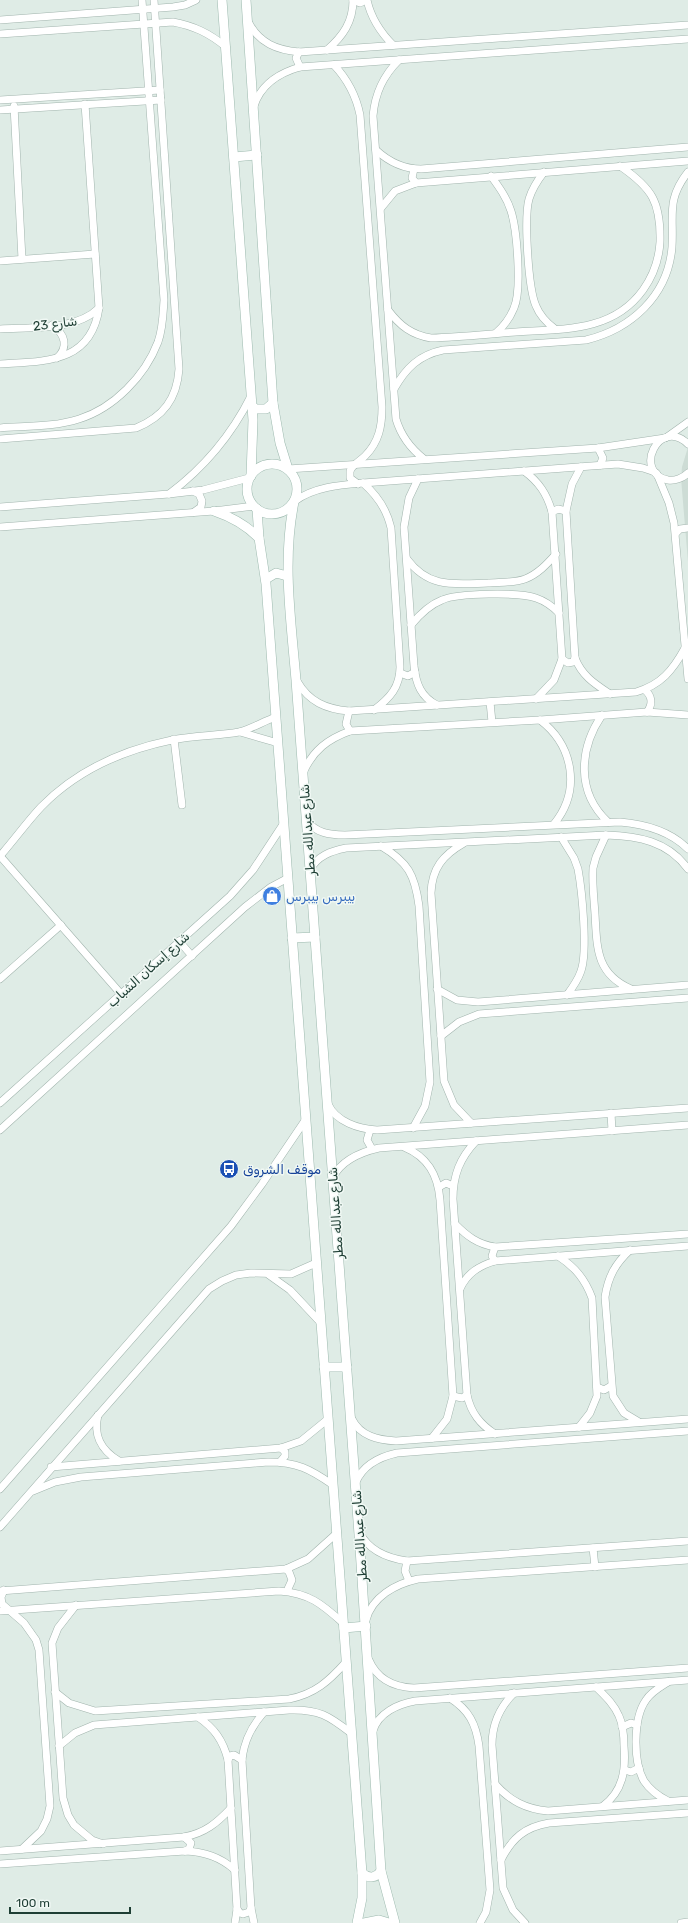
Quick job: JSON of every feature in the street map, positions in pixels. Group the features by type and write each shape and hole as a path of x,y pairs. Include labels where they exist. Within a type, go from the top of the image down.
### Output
{"street":[{"path":"0,428 63,423 80,419 94,413 118,397 134,381 144,367 157,343 163,316 164,300 142,0"},
{"path":"0,439 136,428 159,416 168,406 174,395 180,370 154,0"},
{"path":"0,20 186,5 196,0"},
{"path":"222,0 252,406 253,434 250,477 247,493 256,508 262,512 274,514 286,510 303,495 314,491 361,483 524,472 600,465 630,465 656,473 662,478 675,480 688,473"},
{"path":"246,0 273,403 280,443 288,469"},
{"path":"327,50 336,42 350,22 353,0 360,3 367,0 373,20 393,45"},
{"path":"247,20 253,32 262,40 274,47 286,51 299,52 688,25"},
{"path":"0,34 155,22 173,22 188,24 202,30 226,47"},
{"path":"571,33 572,48"},
{"path":"254,108 257,96 270,81 287,71 300,67 688,39"},
{"path":"299,52 296,58 300,67"},
{"path":"400,60 383,79 374,103 373,116 396,418 403,437 409,446 424,459"},
{"path":"334,65 354,92 360,115 382,420 381,430 372,449 351,468 349,474 352,481 361,483 378,499 389,518 391,528 400,673 395,690 390,697 374,710"},
{"path":"0,100 160,90"},
{"path":"14,100 22,259"},
{"path":"0,110 161,100"},
{"path":"84,104 99,308"},
{"path":"376,150 393,163 414,169 688,147"},
{"path":"234,157 257,154"},
{"path":"381,208 395,191 416,183 688,160"},
{"path":"388,310 402,326 411,332 426,337 442,338 584,327 608,319 630,305 647,284 657,259 660,246 659,218 653,198 648,189 640,181 620,166"},
{"path":"414,169 412,178 416,183"},
{"path":"544,172 530,195 526,223 531,281 536,306 541,315 555,329"},
{"path":"394,389 406,370 414,362 428,354 443,350 586,340 614,331 639,314 654,297 664,277 672,248 671,218 676,192 688,172"},
{"path":"491,176 508,202 514,224 518,282 518,298 515,308 510,318 496,333"},
{"path":"659,218 665,215 671,218"},
{"path":"514,224 520,221 526,223"},
{"path":"0,261 95,254"},
{"path":"372,269 385,268"},
{"path":"518,282 525,285 531,281"},
{"path":"630,305 639,314"},
{"name":"شارع 23","path":"0,329 81,321 99,308"},
{"name":"شارع 23","path":"0,364 56,358 68,355 87,341 97,320 99,308"},
{"path":"52,325 63,335 65,342 64,348 56,358"},
{"path":"442,338 440,342 443,350"},
{"path":"169,494 198,471 222,444 242,414 251,396"},
{"path":"252,406 256,409 266,409 273,403"},
{"path":"382,420 396,418"},
{"path":"688,422 654,446 651,452 651,466 656,473 670,503 676,533 685,604 685,648 688,679"},
{"path":"288,469 598,448 666,438 681,439 688,444"},
{"path":"598,448 603,458 600,465"},
{"path":"0,507 193,491 250,477 259,467 271,463 283,466 296,478 297,496 294,502"},
{"path":"581,467 570,488 566,511 575,658 586,677 610,694"},
{"path":"524,472 540,485 546,493 552,512 562,659 554,680 536,699"},
{"path":"418,479 410,498 404,527 411,625 416,681 424,696 437,706"},
{"path":"193,491 199,494 202,501 200,507 194,512"},
{"name":"شارع عبدالله مطر","path":"294,502 288,538 287,576 359,1531 381,1871 395,1923"},
{"path":"0,527 256,508"},
{"name":"شارع عبدالله مطر","path":"256,508 259,538 266,579 362,1873 362,1898 357,1923"},
{"path":"552,512 558,509 566,511"},
{"path":"214,511 224,514 243,524 259,538"},
{"path":"391,528 396,525 404,527"},
{"path":"676,533 680,529 688,528"},
{"path":"406,558 417,570 430,579 451,584 518,581 535,574 556,554"},
{"path":"266,579 276,573 287,576"},
{"path":"518,581 521,588 518,594"},
{"path":"451,584 448,591 452,596"},
{"path":"411,625 433,604 452,596 518,594 536,598 553,606 559,613"},
{"path":"296,680 311,700 323,706 349,711 636,692 645,690 665,677 673,668 685,648"},
{"path":"562,659 568,663 572,662 575,658"},
{"path":"400,673 408,676 415,672"},
{"path":"645,690 648,693 651,703 647,712"},
{"path":"490,702 492,722"},
{"path":"349,711 346,724 350,731"},
{"path":"303,773 308,762 316,751 332,739 350,731 647,712 688,715"},
{"path":"602,715 588,741 584,771 589,795 601,816 608,822"},
{"path":"121,994 0,856 42,806 76,777 116,756 174,739 240,732 276,717"},
{"path":"540,720 550,728 564,748 570,772 570,789 567,802 561,815 554,824"},
{"path":"240,732 278,743"},
{"path":"174,739 182,805"},
{"path":"570,772 584,771"},
{"path":"306,820 312,828 322,833 333,835 554,824 608,822 632,823 644,826 673,838 688,849"},
{"name":"شارع إسكان الشباب","path":"0,1103 242,883 284,823"},
{"path":"531,826 532,838"},
{"path":"642,838 644,826"},
{"path":"345,835 342,842 346,848"},
{"path":"310,870 313,864 320,858 333,851 346,848 606,835 642,838 667,849 678,857 688,869"},
{"path":"606,835 596,856 592,879 597,948 606,970 623,985 633,990"},
{"path":"561,837 574,858 580,880 584,949 582,970 578,979 567,995"},
{"path":"466,842 448,854 434,871 432,882 432,906 442,1067 448,1093 458,1110 471,1123"},
{"path":"380,846 402,860 410,870 415,881 419,906 430,1069 429,1088 425,1106 413,1128"},
{"path":"580,880 586,876 592,879"},
{"name":"شارع إسكان الشباب","path":"0,1130 258,897 288,878"},
{"path":"419,906 424,903 432,906"},
{"path":"0,980 61,925"},
{"path":"292,938 315,937"},
{"path":"179,941 192,956"},
{"path":"584,949 589,952 597,948"},
{"path":"437,989 458,1000 478,1002 688,985"},
{"path":"440,1036 459,1022 479,1014 688,998"},
{"path":"478,1002 476,1007 479,1014"},
{"path":"430,1069 436,1070 442,1067"},
{"path":"327,1100 331,1109 339,1117 349,1123 370,1130 688,1108"},
{"path":"611,1113 612,1131"},
{"path":"0,1489 231,1226 262,1184 306,1119"},
{"path":"333,1177 336,1169 344,1163 353,1157 372,1150 402,1146 688,1125"},
{"path":"370,1130 367,1140 372,1150"},
{"path":"476,1141 460,1162 453,1186 455,1224 468,1396 470,1405 480,1422 495,1434"},
{"path":"402,1146 413,1151 430,1166 439,1187 454,1396 447,1419 432,1438"},
{"path":"439,1187 446,1183 453,1186"},
{"path":"455,1224 468,1237 477,1242 495,1247 688,1234"},
{"path":"650,1237 651,1249"},
{"path":"460,1289 464,1279 473,1271 495,1261 688,1246"},
{"path":"495,1247 492,1256 495,1261"},
{"path":"630,1250 612,1271 607,1284 605,1297 613,1396 624,1413 641,1423"},
{"path":"558,1256 576,1269 588,1288 592,1298 597,1387 594,1405 590,1413 577,1428 576,1440"},
{"path":"0,1527 51,1467 209,1289 236,1275 251,1273 291,1274 316,1263"},
{"path":"267,1274 290,1290 321,1323"},
{"path":"592,1298 600,1295 605,1297"},
{"path":"324,1367 347,1367"},
{"path":"597,1387 604,1390 611,1386"},
{"path":"454,1396 459,1399 468,1396"},
{"path":"98,1414 96,1425 97,1437 102,1447 109,1455 119,1461"},
{"path":"350,1416 355,1425 363,1432 379,1439 396,1441 688,1419"},
{"path":"51,1467 281,1448 301,1441 328,1419"},
{"path":"355,1484 359,1475 366,1467 386,1455 397,1453 688,1431"},
{"path":"396,1441 395,1447 397,1453"},
{"path":"280,1462 285,1456 285,1452 281,1448"},
{"path":"31,1492 68,1479 280,1462 302,1466 333,1485"},
{"path":"95,1463 93,1471 96,1476"},
{"path":"359,1531 364,1541 373,1549 395,1560 407,1561 688,1541"},
{"path":"22,1849 41,1831 47,1819 50,1799 41,1660 39,1650 30,1631 24,1623 3,1610 1,1601 2,1591 286,1569 308,1559 337,1533"},
{"path":"593,1548 594,1566"},
{"path":"3,1610 287,1591 318,1601 344,1626 365,1624 368,1611 376,1601 392,1589 409,1581 688,1560"},
{"path":"407,1561 405,1572 409,1581"},
{"path":"286,1569 292,1580 287,1591"},
{"path":"76,1605 58,1628 52,1643 58,1746 63,1798 68,1816 74,1825 87,1837 102,1844"},
{"path":"41,1660 47,1658 52,1660"},
{"path":"368,1658 373,1669 387,1681 404,1688 688,1668"},
{"path":"55,1692 77,1707 95,1711 290,1699 311,1693 321,1687 346,1662"},
{"path":"373,1733 375,1725 388,1711 401,1704 415,1701 688,1680"},
{"path":"668,1682 656,1690 646,1700 639,1712 637,1725 639,1768 644,1780 650,1789 659,1797 670,1802"},
{"path":"596,1687 613,1705 622,1727 625,1770 618,1791 611,1800 602,1807"},
{"path":"414,1688 412,1693 415,1701"},
{"path":"514,1694 504,1704 497,1716 494,1725 492,1745 503,1888 513,1910 525,1923"},
{"path":"450,1698 468,1713 474,1723 479,1746 490,1890 486,1912 480,1923"},
{"path":"290,1699 295,1705 290,1710"},
{"path":"58,1746 75,1733 89,1727 104,1724 290,1710 319,1712 336,1720 352,1733"},
{"path":"103,1711 101,1719 104,1724"},
{"path":"254,1923 251,1908 242,1760 246,1739 250,1729 264,1712"},
{"path":"198,1717 211,1727 221,1740 228,1760 237,1909 235,1923"},
{"path":"622,1727 631,1724 637,1725"},
{"path":"479,1746 485,1743 492,1745"},
{"path":"228,1760 230,1756 234,1755 242,1760"},
{"path":"625,1770 634,1772 639,1768"},
{"path":"495,1784 503,1794 524,1807 548,1811 688,1800"},
{"path":"50,1799 57,1802 63,1798"},
{"path":"0,1851 184,1837 198,1834 211,1828 231,1808"},
{"path":"548,1811 546,1816 549,1823"},
{"path":"501,1860 515,1838 525,1830 536,1825 688,1813"},
{"path":"184,1837 191,1843 189,1849 185,1851"},
{"path":"0,1864 185,1851 207,1853 227,1863 235,1870"},
{"path":"362,1873 370,1878 374,1877 381,1871"},
{"path":"490,1890 498,1891 503,1888"},
{"path":"237,1909 243,1914 249,1912 251,1908"},
{"path":"364,1923 379,1920 389,1923"},
{"path":"680,1923 688,1922"}],"shaded area":[{"path":"688,447 688,562 681,478 682,467"}],"place":[{"name":"بيبرس بيبرس","path":"272,896"},
{"name":"موقف الشروق","path":"229,1169"}]}
